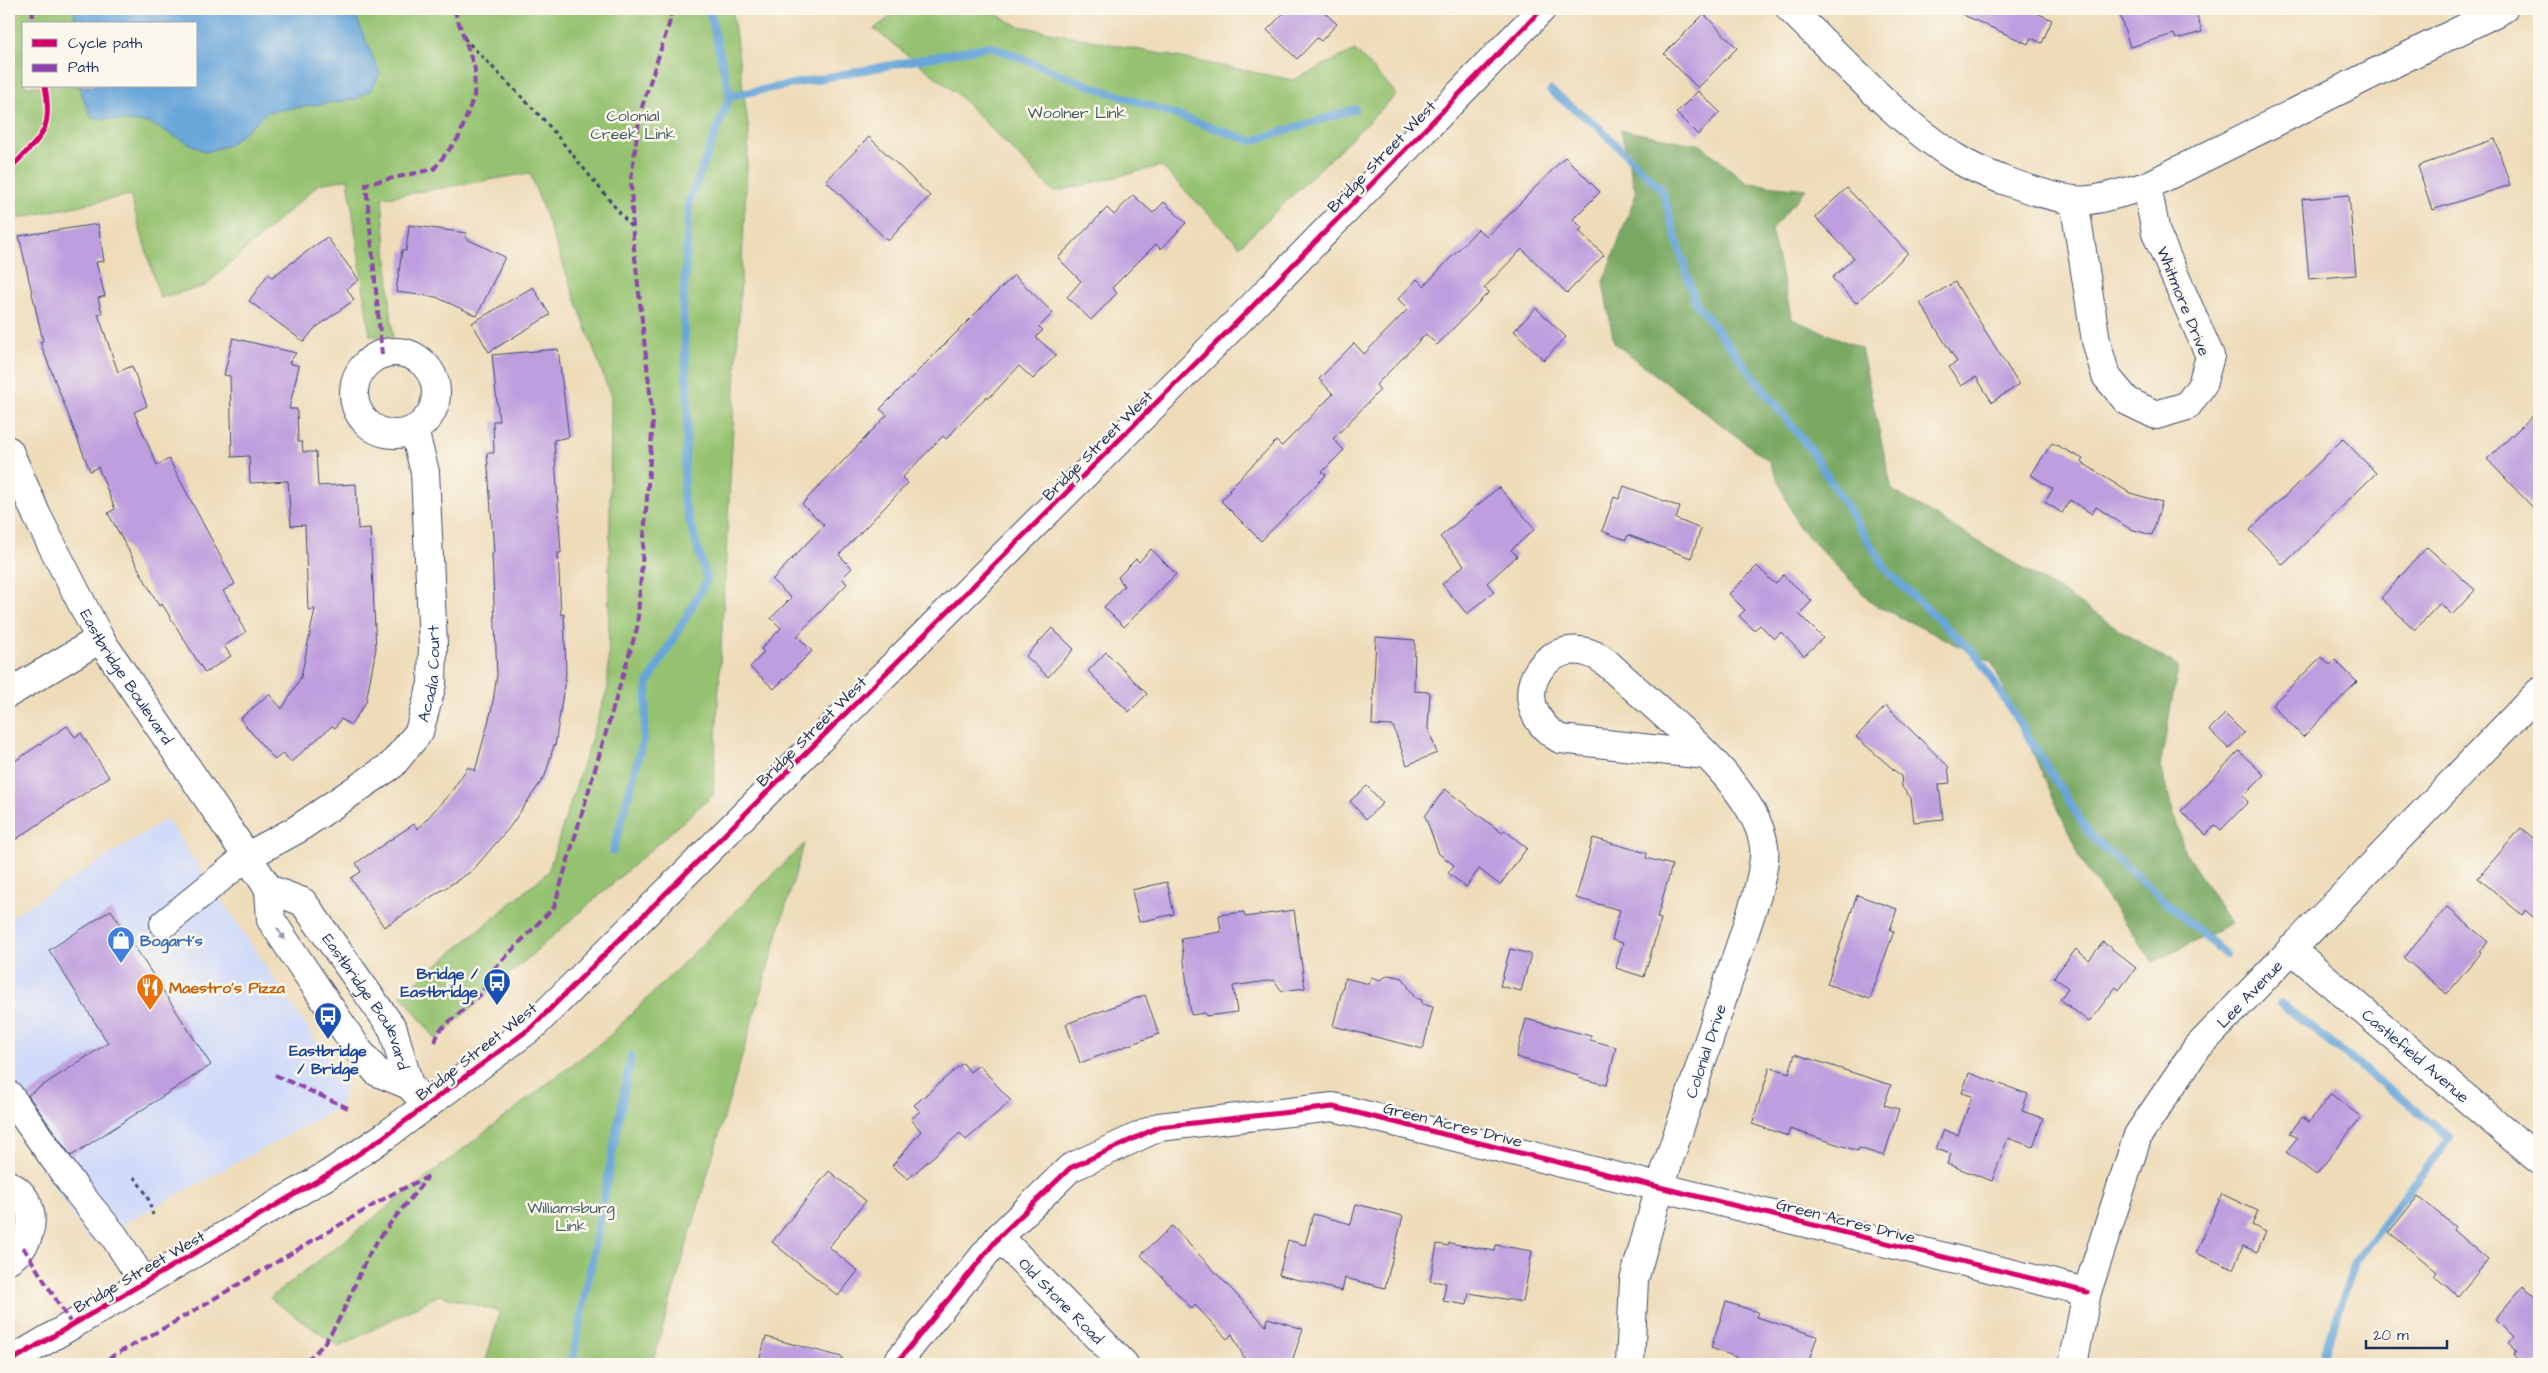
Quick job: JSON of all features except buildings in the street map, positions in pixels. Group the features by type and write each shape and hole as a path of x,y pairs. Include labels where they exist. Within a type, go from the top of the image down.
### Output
{"street":[{"name":"Bridge Street West","path":"9,1362 329,1174 427,1106 532,1027 1247,312 1542,9"},
{"path":"1790,9 1903,117 1956,158 2022,187 2074,200 2102,197 2147,186 2503,9"},
{"name":"Whitmore Drive","path":"2074,200 2096,341 2106,376 2127,401 2156,415 2187,406 2202,384 2210,356 2156,233 2147,186"},
{"name":"Acadia Court","path":"164,924 246,857 296,830 392,765 418,732 432,684 433,645 425,472 414,430"},
{"name":"Eastbridge Boulevard","path":"9,451 36,516 100,639 246,857 269,888 303,902 393,1029 409,1085 427,1106"},
{"path":"9,693 100,639"},
{"name":"Colonial Drive","path":"1630,1364 1634,1280 1660,1187 1757,895 1764,848 1758,825 1749,805 1706,755 1599,656 1582,651 1557,654 1544,664 1534,679 1531,696 1537,720 1547,731 1560,739 1706,755"},
{"name":"Lee Avenue","path":"2073,1364 2087,1292 2138,1135 2196,1049 2539,692"},
{"name":"Eastbridge Boulevard","path":"269,888 271,920 359,1051 377,1072 409,1085"},
{"name":"Castlefield Avenue","path":"2291,949 2539,1160"},
{"path":"9,1095 76,1191 114,1236 144,1282"},
{"name":"Green Acres Drive","path":"896,1364 999,1237 1070,1168 1160,1127 1333,1107 2087,1292"},
{"path":"9,1185 24,1198 32,1219 30,1234 23,1247 9,1259"},
{"name":"Old Stone Road","path":"999,1237 1124,1364"}],"path":[{"path":"464,38 545,121 633,229"},
{"path":"134,1177 147,1195 153,1214"}],"shaded area":[{"path":"167,819 347,1087 338,1108 90,1242 9,1117 9,918"}],"green space":[{"name":"Colonial Creek Link","path":"9,9 732,9 749,131 713,795 436,1039 401,995 548,872 608,687 611,397 530,173 382,198 393,337 370,336 348,179 319,184 205,286 160,298 130,195 9,220"},
{"name":"Woolner Link","path":"900,9 986,9 1019,26 1293,80 1355,50 1397,94 1240,246 1161,166 1054,192 955,92 874,29"},
{"path":"1621,130 1701,145 1747,183 1806,189 1771,230 1792,319 1861,348 1892,490 2052,586 2178,667 2160,767 2185,852 2231,924 2153,962 2084,866 1992,662 1873,604 1799,527 1769,461 1614,343 1603,282 1636,194"},
{"name":"Williamsburg Link","path":"804,844 652,1364 485,1364 500,1312 439,1295 339,1347 270,1298 608,1037"}],"water":[{"path":"74,9 353,9 380,74 371,90 356,99 267,112 229,145 206,152 149,123 92,118 80,88 198,88 198,22 75,22"}],"waterway":[{"path":"613,851 643,741 648,683 707,580 683,499 688,407 683,309 689,202 730,96 709,9"},
{"path":"730,96 990,46 1091,86 1252,141 1355,109"},
{"path":"1551,91 1596,125 1662,190 1695,302 1810,449 1888,572 1978,657 2090,835 2226,955"},
{"path":"2281,1004 2450,1137 2356,1260 2320,1364"},
{"path":"572,1364 631,1056"}],"marked path":[{"path":"32,9 34,22"},
{"path":"382,355 366,184 434,169 459,137 474,96 475,69 454,9"},
{"path":"435,1042 439,1031 482,993 491,972 554,907 637,628 653,420 633,239 631,179 640,113 671,18 670,9"},
{"path":"275,1075 348,1108"},
{"path":"98,1364 166,1327 394,1193 429,1176"},
{"path":"295,1364 309,1358 321,1347 331,1333 377,1241 427,1178"},
{"path":"23,1247 72,1325"}],"cycle path":[{"path":"9,1362 329,1174 385,1136 532,1027 1247,312 1542,9"},
{"path":"9,170 42,134 47,115 45,88"},
{"path":"896,1364 999,1237 1070,1168 1159,1127 1333,1107 2087,1292"}],"place":[{"name":"Bogart's","path":"121,964"},
{"name":"Bridge / Eastbridge","path":"497,1006"},
{"name":"Maestro's Pizza","path":"150,1011"},
{"name":"Eastbridge / Bridge","path":"328,1040"}]}
